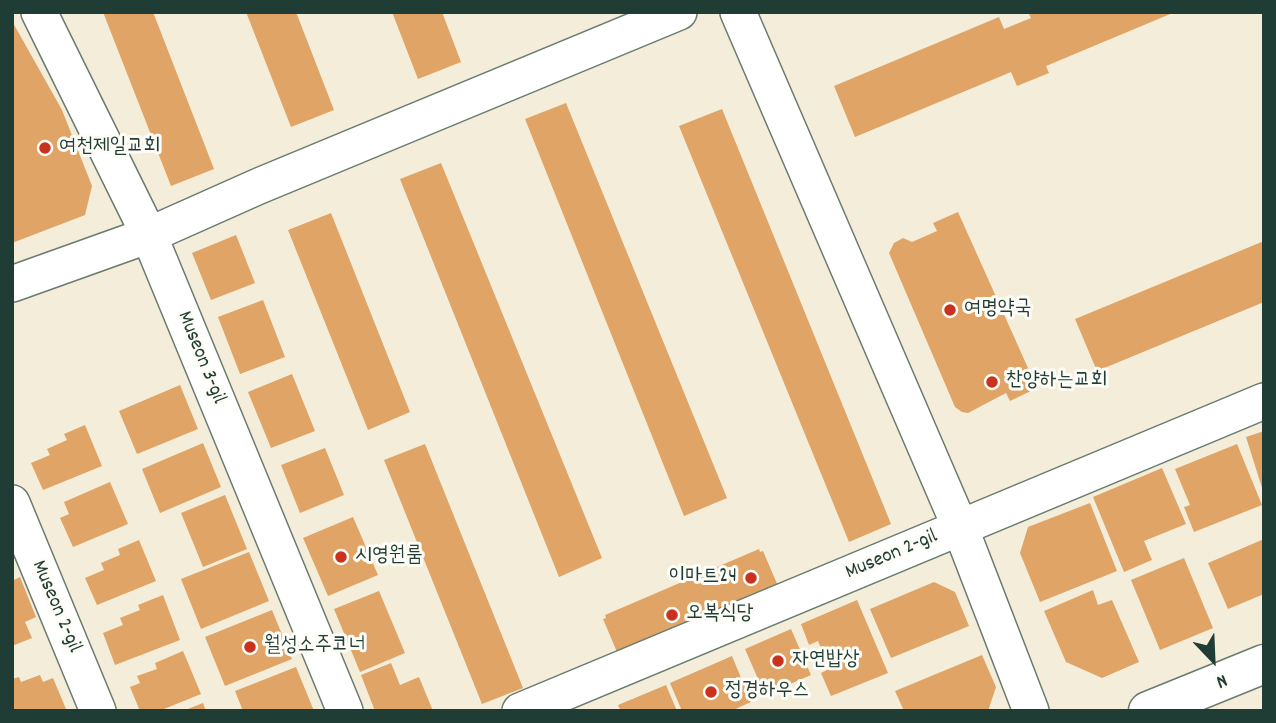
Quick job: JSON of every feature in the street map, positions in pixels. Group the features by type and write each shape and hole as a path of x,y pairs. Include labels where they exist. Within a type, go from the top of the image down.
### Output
{"street":[{"name":"Museon 3-gil","path":"39,12 149,234 345,711"},
{"path":"12,284 149,234 679,12"},
{"path":"738,12 960,527 1031,711"},
{"name":"Museon 2-gil","path":"520,711 1264,401"},
{"name":"Museon 2-gil","path":"12,503 98,711"},
{"path":"1148,711 1264,664"}],"building":[{"path":"103,12 153,12 214,169 171,186"},
{"path":"246,12 296,12 334,110 291,127"},
{"path":"392,12 442,12 461,62 418,79"},
{"path":"1028,12 1175,12 1046,66 1049,73 1017,86 1011,72 855,137 834,86 999,17 1004,29 1031,18"},
{"name":"여천제일교회","path":"12,21 62,110 92,186 85,215 12,243"},
{"path":"566,103 727,498 684,516 525,119"},
{"path":"722,109 891,524 849,542 679,126"},
{"path":"441,163 602,558 559,577 400,179"},
{"path":"958,212 1037,388 1010,401 1006,393 968,413 955,407 889,253 894,243 903,238 912,242 937,231 933,223"},
{"path":"331,213 410,412 368,430 288,230"},
{"path":"236,235 255,283 211,300 192,253"},
{"path":"1264,241 1264,302 1097,371 1075,319"},
{"path":"263,300 285,357 240,374 218,317"},
{"path":"292,374 315,431 271,448 248,392"},
{"path":"180,385 198,429 137,454 119,411"},
{"path":"85,425 102,466 43,490 31,463 50,455 47,449 67,440 64,434"},
{"path":"1264,431 1264,491 1263,491 1246,437"},
{"path":"203,443 221,487 160,513 142,469"},
{"path":"425,444 523,688 482,704 384,460"},
{"path":"1237,444 1262,505 1194,532 1184,507 1190,505 1175,469"},
{"path":"325,448 344,495 300,513 281,465"},
{"path":"1162,468 1186,524 1144,541 1152,560 1124,572 1093,497"},
{"path":"110,482 128,524 73,547 60,518 69,514 64,502"},
{"path":"225,495 247,549 203,567 181,513"},
{"path":"1090,503 1117,571 1040,602 1020,553 1028,527"},
{"name":"시영원룸","path":"353,517 378,575 328,596 303,538"},
{"path":"1264,539 1264,594 1228,609 1208,563"},
{"path":"139,540 156,581 97,605 85,578 104,570 101,563 120,555 118,549"},
{"path":"759,549 760,552 763,551 778,586 617,652 603,619 606,618 605,615"},
{"path":"249,552 269,601 201,629 181,579"},
{"path":"1184,558 1213,628 1160,650 1131,580"},
{"path":"20,577 36,617 25,622 32,638 12,646 12,581"},
{"path":"934,582 955,592 969,626 891,658 870,609"},
{"path":"1093,590 1098,605 1112,600 1139,662 1102,678 1066,662 1044,611"},
{"path":"379,591 405,653 360,672 334,609"},
{"path":"163,595 180,640 115,665 103,633 123,625 120,618 140,610 138,605"},
{"path":"857,600 888,673 831,696 821,673 829,669 818,641 809,645 801,624"},
{"path":"272,610 292,659 225,686 205,637"},
{"path":"791,629 811,675 765,695 745,649"},
{"path":"183,651 201,694 159,711 140,711 130,687 140,683 137,676 157,669 155,663"},
{"path":"982,655 996,687 988,711 904,711 895,691"},
{"name":"정경하우스","path":"732,656 751,702 731,711 682,711 670,683"},
{"path":"391,663 400,685 419,677 433,711 375,711 361,675"},
{"path":"296,667 314,711 243,711 235,691"},
{"path":"40,675 43,682 53,678 66,709 12,711 12,679 19,677 21,682"},
{"path":"666,685 677,711 621,711 618,705"},
{"path":"203,703 206,711 183,711"}],"place":[{"name":"여천제일교회","path":"45,148"},
{"name":"여명약국","path":"950,310"},
{"name":"찬양하는교회","path":"992,382"},
{"name":"시영원룸","path":"341,557"},
{"name":"이마트24","path":"751,578"},
{"name":"오복식당","path":"672,615"},
{"name":"월성소주코너","path":"250,647"},
{"name":"자연밥상","path":"778,661"},
{"name":"정경하우스","path":"711,692"}]}
